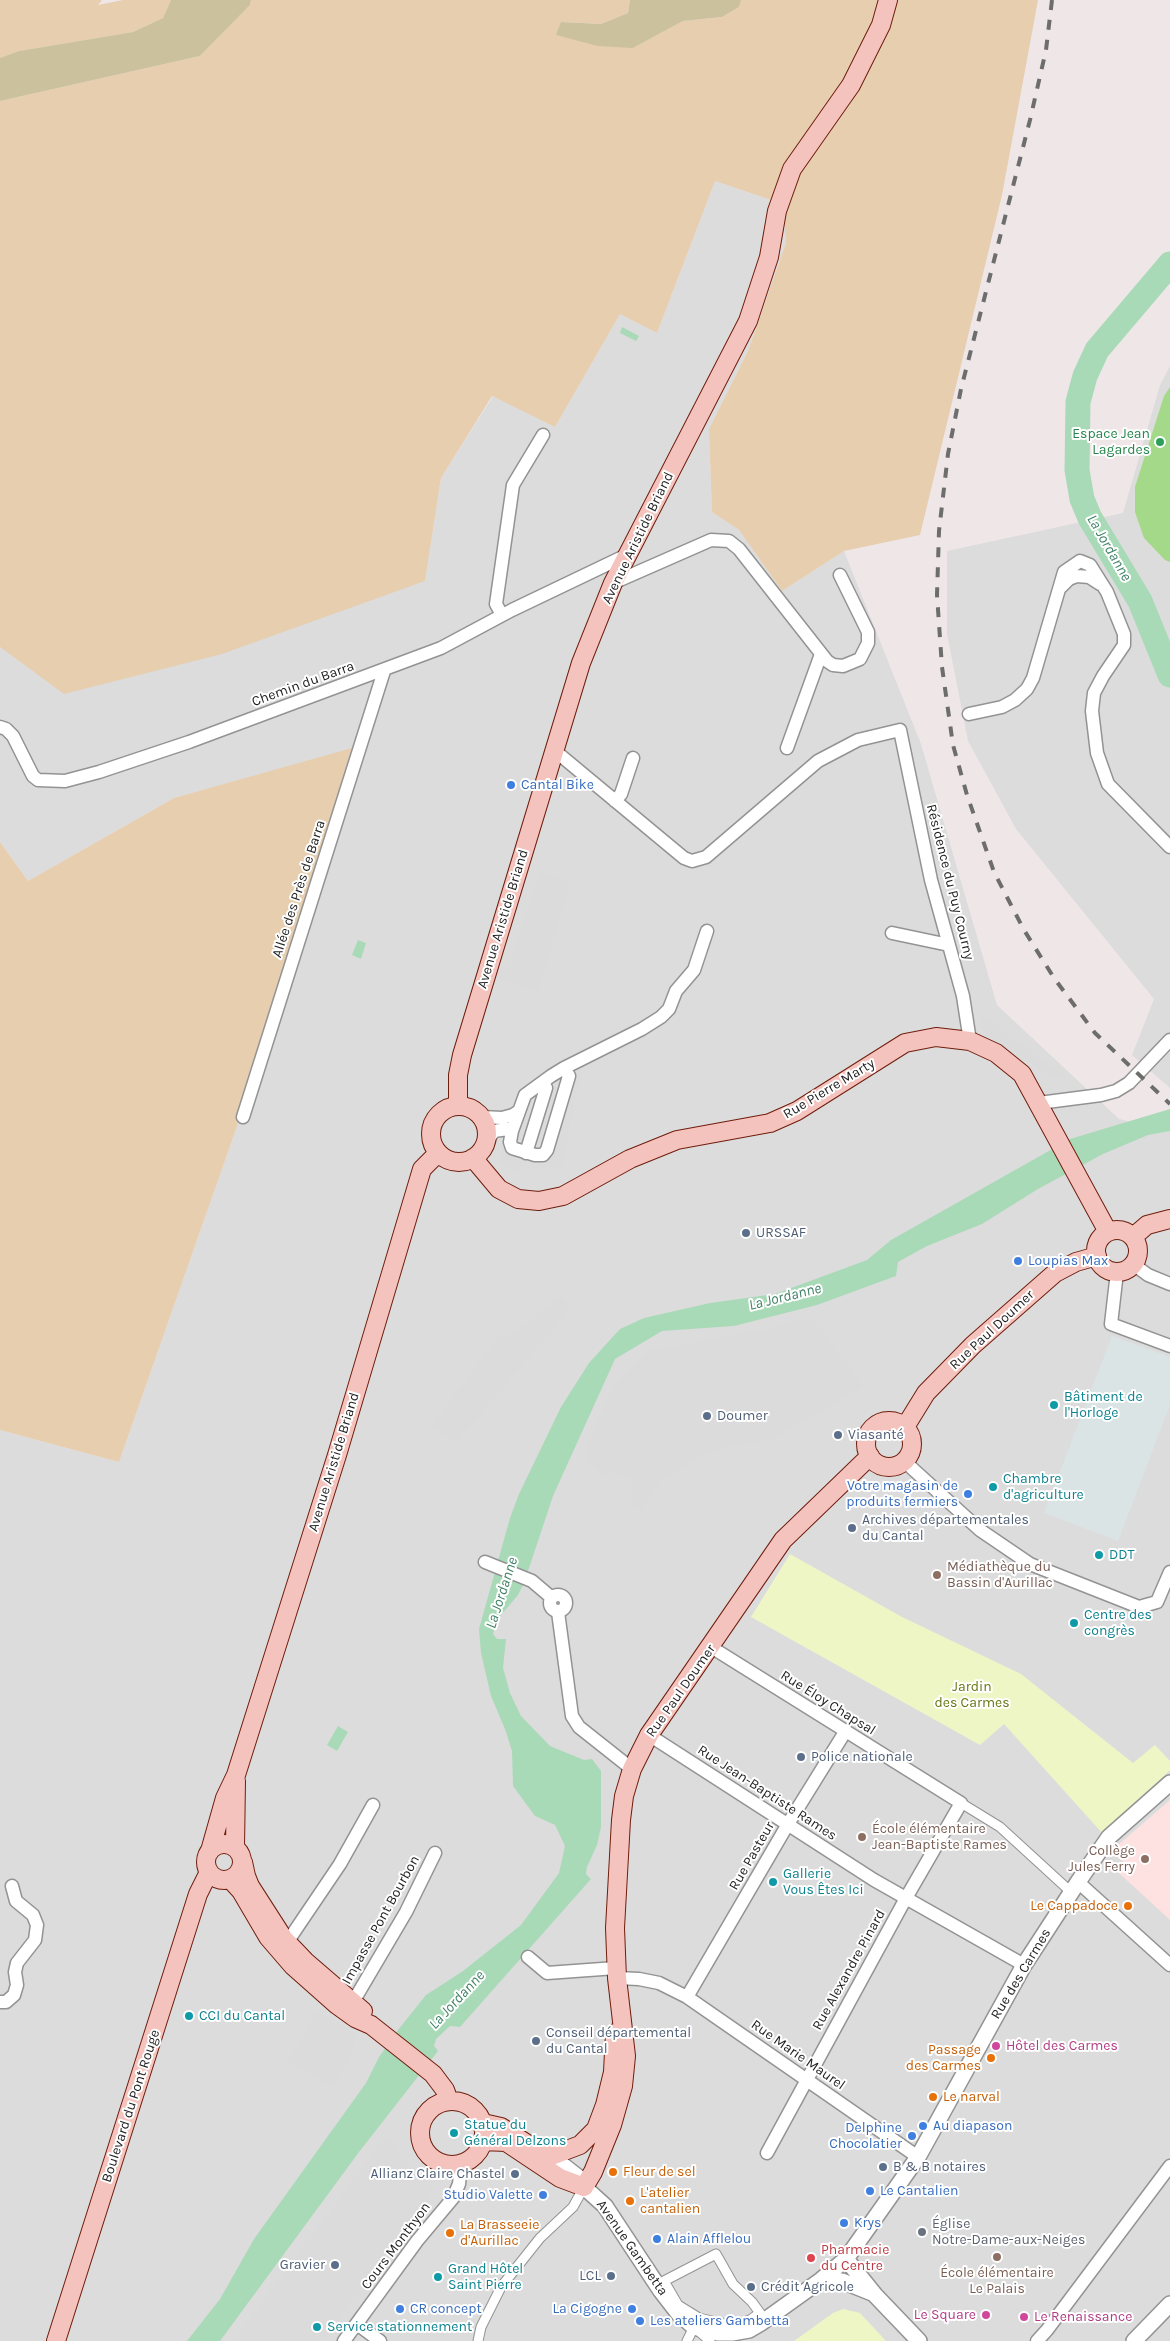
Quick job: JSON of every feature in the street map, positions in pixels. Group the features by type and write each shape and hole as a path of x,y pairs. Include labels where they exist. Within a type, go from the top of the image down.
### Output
{"main road":[{"name":"Avenue Aristide Briand","path":"458,1105 458,1075 462,1055 580,663 614,583 748,322 769,257 777,211 792,169 851,85 880,25 888,0"},
{"name":"Rue Pierre Marty","path":"473,1158 499,1189 518,1198 539,1201 563,1196 630,1159 677,1140 770,1123 797,1111 905,1043 936,1037 970,1041 996,1053 1022,1074 1040,1103 1108,1232"},
{"path":"458,1105 467,1106 482,1117 486,1126 485,1144 473,1158 464,1162 455,1162 438,1153 430,1137 434,1119 440,1112 458,1105"},
{"name":"Avenue Aristide Briand","path":"210,1851 225,1798 236,1775 337,1455 422,1169 438,1153"},
{"path":"1135,1241 1147,1225 1170,1219"},
{"path":"1135,1241 1170,1229"},
{"path":"1124,1231 1135,1241 1138,1254 1134,1264 1126,1270 1117,1272 1106,1269 1097,1256 1098,1242 1108,1232 1124,1231"},
{"name":"Rue Paul Doumer","path":"905,1427 926,1393 973,1345 1055,1273 1076,1262 1097,1256"},
{"path":"892,1421 905,1427 912,1440 909,1455 904,1461 890,1466 882,1465 870,1456 867,1451 867,1438 874,1427 879,1423 892,1421"},
{"name":"Rue Paul Doumer","path":"551,2156 580,2145 596,2129 605,2105 613,2072 616,1973 615,1928 620,1820 624,1796 632,1769 649,1735 712,1647 783,1540 870,1456"},
{"name":"Avenue Aristide Briand","path":"236,1775 239,1854 250,1886 284,1939 350,2008"},
{"path":"223,1844 239,1854 240,1872 230,1879 218,1879 209,1872 206,1859 210,1851 217,1845 223,1844"},
{"name":"Boulevard du Pont Rouge","path":"56,2341 198,1894 209,1872"},
{"name":"Avenue Aristide Briand","path":"230,1879 243,1895 268,1937 289,1962 433,2074 445,2090 449,2101"},
{"path":"243,1895 256,1907 276,1937 284,1939"},
{"path":"289,1962 313,1968"},
{"name":"Rue Paul Doumer","path":"584,2186 600,2160 623,2086 626,2056 616,1973"},
{"path":"449,2101 460,2102 470,2106 478,2113 483,2122 483,2141 479,2151 471,2159 461,2164 442,2163 434,2159 427,2152 420,2135 421,2125 431,2109 449,2101"},
{"path":"483,2122 501,2127 538,2152 551,2156"},
{"name":"Avenue Gambetta","path":"483,2141 506,2142 560,2178 584,2186"}],"street":[{"path":"502,615 496,604 513,485 543,435"},
{"path":"614,583 710,540 730,541 740,549 827,661 833,665 843,666 860,659 868,643 868,632 840,575"},
{"name":"Chemin du Barra","path":"0,727 6,729 13,736 33,776 44,782 65,781 189,742 384,671 441,648 502,615 629,554"},
{"path":"969,714 1002,707 1015,700 1026,689 1033,678 1056,594 1061,587 1064,572 1080,561 1090,565 1118,614 1124,634 1124,646 1103,676 1094,693 1092,711 1098,753 1108,784 1170,847"},
{"path":"787,748 821,654"},
{"name":"Allée des Près de Barra","path":"243,1117 384,671"},
{"name":"Résidence du Puy Courny","path":"615,800 684,858 698,861 706,857 818,761 858,740 900,730 931,880 963,996 970,1041"},
{"path":"554,750 615,800 621,794 633,758"},
{"path":"564,1068 569,1076 548,1150 543,1154 526,1153 512,1148 510,1142 512,1131 525,1095 564,1068 661,1017 670,1009 676,991 694,970 707,932"},
{"path":"892,933 949,945"},
{"path":"1040,1103 1116,1091 1129,1083 1170,1040"},
{"path":"526,1153 546,1088 543,1082"},
{"path":"482,1117 502,1118 513,1115 518,1111"},
{"path":"485,1144 494,1131 508,1129 512,1131"},
{"path":"1134,1264 1148,1275 1170,1284"},
{"path":"1117,1272 1112,1324 1170,1346"},
{"path":"904,1461 980,1530 1030,1564 1139,1607 1157,1602 1170,1572"},
{"path":"485,1562 532,1581 552,1598 551,1607 558,1612 572,1716 579,1728 632,1769"},
{"name":"Rue Éloy Chapsal","path":"712,1647 845,1732 1000,1827 1075,1887"},
{"name":"Rue Pasteur","path":"687,1996 788,1824 845,1732"},
{"name":"Rue Jean-Baptiste Rames","path":"649,1735 874,1880 1024,1965"},
{"name":"Rue des Carmes","path":"694,2327 718,2333 749,2330 821,2280 846,2259 918,2157 1024,1965 1109,1837 1170,1783"},
{"name":"Rue Alexandre Pinard","path":"767,2153 806,2078 961,1803"},
{"path":"284,1939 292,1935 340,1864 373,1805"},
{"name":"Impasse Pont Bourbon","path":"350,2008 406,1912 435,1853"},
{"path":"0,2002 6,2002 14,1995 17,1985 15,1972 17,1963 34,1940 37,1925 33,1914 16,1901 12,1886"},
{"path":"1075,1887 1170,1965"},
{"name":"Rue Marie Maurel","path":"528,1957 547,1973 616,1973 659,1983 687,1996 918,2157"},
{"path":"478,2341 481,2327 501,2286 540,2238 573,2207 584,2186 578,2177 551,2156"},
{"name":"Cours Monthyon","path":"344,2341 417,2241 453,2198 459,2184 461,2164"},
{"path":"1036,2341 1047,2330 1170,2166"},
{"name":"Avenue Gambetta","path":"584,2186 605,2206 661,2291 678,2313 694,2327"},
{"path":"716,2254 734,2284 760,2313 750,2320 737,2324 724,2324 699,2318 678,2304 664,2280 716,2254"},
{"path":"846,2259 875,2295 918,2341"},
{"path":"821,2280 848,2283 875,2295"},
{"path":"1134,2341 1170,2304"},
{"path":"357,2324 380,2341"},
{"path":"688,2341 694,2327 710,2341"}],"shaded area":[{"path":"0,0 102,0 98,5 123,0 171,0 163,18 133,32 19,51 0,58"},
{"path":"171,0 251,0 250,5 200,56 0,101 0,58 19,51 133,32 163,18"},
{"path":"251,0 630,0 628,13 601,24 562,22 633,48 683,21 722,17 739,7 741,0 1038,0 1002,195 920,535 844,551 782,591 739,530 712,512 709,429 748,351 786,243 783,204 715,181 657,333 620,314 555,427 492,396 441,478 425,581 222,654 64,694 0,647 0,101 200,56 250,5"},
{"path":"630,0 741,0 739,7 722,17 683,21 633,48 598,46 556,35 561,22 601,24 628,13"},
{"path":"715,181 783,204 786,243 748,351 709,429 712,512 739,530 782,591 844,551 921,744 997,1005 1119,1119 1170,1131 1170,2341 0,2341 0,1430 119,1462 236,1129 352,749 174,798 28,881 0,842 0,647 6,651 425,581 441,478 493,396 555,427 620,314 657,333"},
{"path":"1170,366 1170,1088 1132,1055 1154,999 1016,829 968,741 947,634 947,551 1123,513 1160,385"},
{"path":"352,748 236,1129 119,1462 0,1430 0,842 28,881 174,798"},
{"path":"540,872 564,879 564,883 570,885 538,990 498,978 501,969 509,970"},
{"path":"981,1014 1007,1035 1068,1078 1050,1075 987,1036"},
{"path":"582,1069 561,1166 516,1170 499,1164 521,1091"},
{"path":"561,1297 570,1308 456,1442 432,1426 501,1335 513,1335"},
{"name":"Doumer","path":"805,1319 813,1321 821,1329 863,1387 771,1439 729,1446 707,1452 659,1482 641,1509 630,1502 634,1491 631,1479 613,1471 605,1475 586,1459 588,1443 616,1383 649,1351 771,1328"},
{"path":"1112,1336 1170,1357 1170,1405 1118,1541 1044,1513"},
{"name":"Collège Jules Ferry","path":"1170,1800 1170,1920 1119,1873 1128,1865 1110,1852"},
{"path":"317,2012 352,2032 355,2043 352,2053 331,2086 288,2062"},
{"name":"Gravier","path":"387,2136 405,2163 434,2188 322,2341 234,2341"}],"green space":[{"name":"Espace Jean Lagardes","path":"1170,387 1170,562 1165,560 1144,538 1135,512 1135,487 1164,396"},
{"name":"Jardin des Carmes","path":"790,1554 902,1617 1021,1674 1133,1763 1155,1745 1170,1761 1170,1770 1103,1834 1004,1724 980,1745 751,1617"},
{"path":"843,2309 860,2313 886,2341 794,2341 833,2313"}],"water":[{"path":"622,327 639,336 636,341 620,333"},
{"path":"358,940 366,943 361,959 352,955"},
{"path":"1170,1109 1170,1131 1148,1135 1103,1154 1038,1189 982,1224 927,1246 898,1262 896,1276 817,1305 734,1326 662,1331 615,1359 553,1496 524,1583 518,1595 496,1621 493,1634 497,1639 506,1639 503,1668 510,1693 521,1716 550,1746 584,1760 592,1759 601,1771 601,1827 597,1845 587,1867 586,1874 591,1879 460,2027 450,2026 436,2039 434,2046 438,2051 359,2152 220,2341 187,2341 220,2299 254,2239 366,2083 379,2057 398,2030 426,1995 463,1971 521,1925 559,1873 565,1846 555,1825 535,1816 513,1786 512,1751 491,1696 481,1653 479,1629 510,1518 519,1494 561,1407 589,1363 620,1329 644,1318 710,1303 775,1294 867,1260 891,1240 1070,1139"},
{"path":"338,1726 348,1732 337,1751 327,1745"}],"waterway":[{"name":"La Jordanne","path":"1170,264 1097,350 1085,376 1078,402 1077,470 1082,499 1090,518 1140,601 1170,675"}],"railway":[{"path":"1052,0 1046,50 1030,120 961,389 948,454 939,531 937,595 942,667 953,745 967,795 994,872 1024,930 1054,978 1095,1033 1170,1104"}],"place":[{"name":"Espace Jean Lagardes","path":"1160,442"},
{"name":"Cantal Bike","path":"511,785"},
{"name":"URSSAF","path":"746,1233"},
{"name":"Loupias Max","path":"1018,1261"},
{"name":"Bâtiment de l'Horloge","path":"1054,1405"},
{"name":"Doumer","path":"707,1416"},
{"name":"Viasanté","path":"838,1435"},
{"name":"Chambre d'agriculture","path":"993,1487"},
{"name":"Votre magasin de produits fermiers","path":"968,1494"},
{"name":"Archives départementales du Cantal","path":"852,1528"},
{"name":"DDT","path":"1099,1555"},
{"name":"Médiathèque du Bassin d'Aurillac","path":"937,1575"},
{"name":"Centre des congrès","path":"1074,1623"},
{"name":"Police nationale","path":"801,1757"},
{"name":"École élémentaire Jean-Baptiste Rames","path":"862,1837"},
{"name":"Collège Jules Ferry","path":"1145,1859"},
{"name":"Gallerie Vous Êtes Ici","path":"773,1882"},
{"name":"Le Cappadoce","path":"1128,1906"},
{"name":"CCI du Cantal","path":"189,2016"},
{"name":"Conseil départemental du Cantal","path":"536,2041"},
{"name":"Hôtel des Carmes","path":"996,2046"},
{"name":"Passage des Carmes","path":"991,2058"},
{"name":"Le narval","path":"933,2097"},
{"name":"Au diapason","path":"923,2126"},
{"name":"Statue du Général Delzons","path":"454,2133"},
{"name":"Delphine Chocolatier","path":"912,2136"},
{"name":"B & B notaires","path":"883,2167"},
{"name":"Fleur de sel","path":"613,2172"},
{"name":"Allianz Claire Chastel","path":"515,2174"},
{"name":"Le Cantalien","path":"870,2191"},
{"name":"Studio Valette","path":"543,2195"},
{"name":"L'atelier cantalien","path":"630,2201"},
{"name":"Krys","path":"844,2223"},
{"name":"Église Notre-Dame-aux-Neiges","path":"922,2232"},
{"name":"La Brasseeie d'Aurillac","path":"450,2233"},
{"name":"Alain Afflelou","path":"657,2239"},
{"name":"École élémentaire Le Palais","path":"997,2257"},
{"name":"Pharmacie du Centre","path":"811,2258"},
{"name":"Gravier","path":"335,2265"},
{"name":"LCL","path":"611,2276"},
{"name":"Grand Hôtel Saint Pierre","path":"438,2277"},
{"name":"Crédit Agricole","path":"751,2287"},
{"name":"CR concept","path":"400,2309"},
{"name":"La Cigogne","path":"632,2309"},
{"name":"Le Square","path":"986,2315"},
{"name":"Le Renaissance","path":"1024,2317"},
{"name":"Les ateliers Gambetta","path":"640,2321"},
{"name":"Service stationnement","path":"317,2327"}]}
